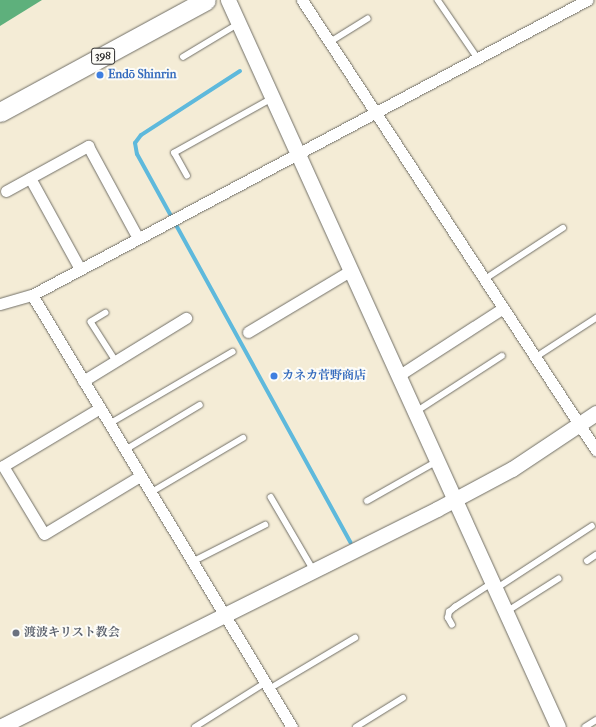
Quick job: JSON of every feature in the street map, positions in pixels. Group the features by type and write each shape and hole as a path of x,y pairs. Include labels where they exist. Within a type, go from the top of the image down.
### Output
{"highway":[{"name":"398","path":"0,112 206,0"}],"street":[{"path":"228,0 558,727"},
{"path":"302,0 596,450"},
{"path":"0,304 32,295 586,0"},
{"path":"6,191 88,146 138,238"},
{"path":"30,178 80,269"},
{"path":"248,332 350,271"},
{"path":"32,295 292,727"},
{"path":"398,376 503,308"},
{"path":"83,380 186,318"},
{"path":"100,408 2,463 44,534 140,476"},
{"path":"0,727 225,616 512,469 596,412"}],"lane":[{"path":"438,0 477,57"},
{"path":"330,42 367,19"},
{"path":"182,57 239,24"},
{"path":"187,176 174,153 272,99"},
{"path":"484,279 563,228"},
{"path":"106,312 91,322 116,361"},
{"path":"536,357 596,318"},
{"path":"109,424 232,352"},
{"path":"415,412 502,356"},
{"path":"125,450 200,405"},
{"path":"150,493 243,438"},
{"path":"367,501 437,462"},
{"path":"272,497 314,571"},
{"path":"192,562 265,525"},
{"path":"452,625 448,618 449,612 455,607 494,586 592,526"},
{"path":"587,561 596,555"},
{"path":"505,612 558,580"},
{"path":"195,727 355,638"},
{"path":"356,727 403,698"},
{"path":"585,727 596,720"}],"green space":[{"path":"0,0 42,0 0,26"}],"waterway":[{"path":"240,71 141,135 135,143 137,154 350,542"}],"place":[{"name":"Endō Shinrin","path":"100,75"},
{"name":"カネカ菅野商店","path":"274,376"},
{"name":"渡波キリスト教会","path":"16,633"}]}
